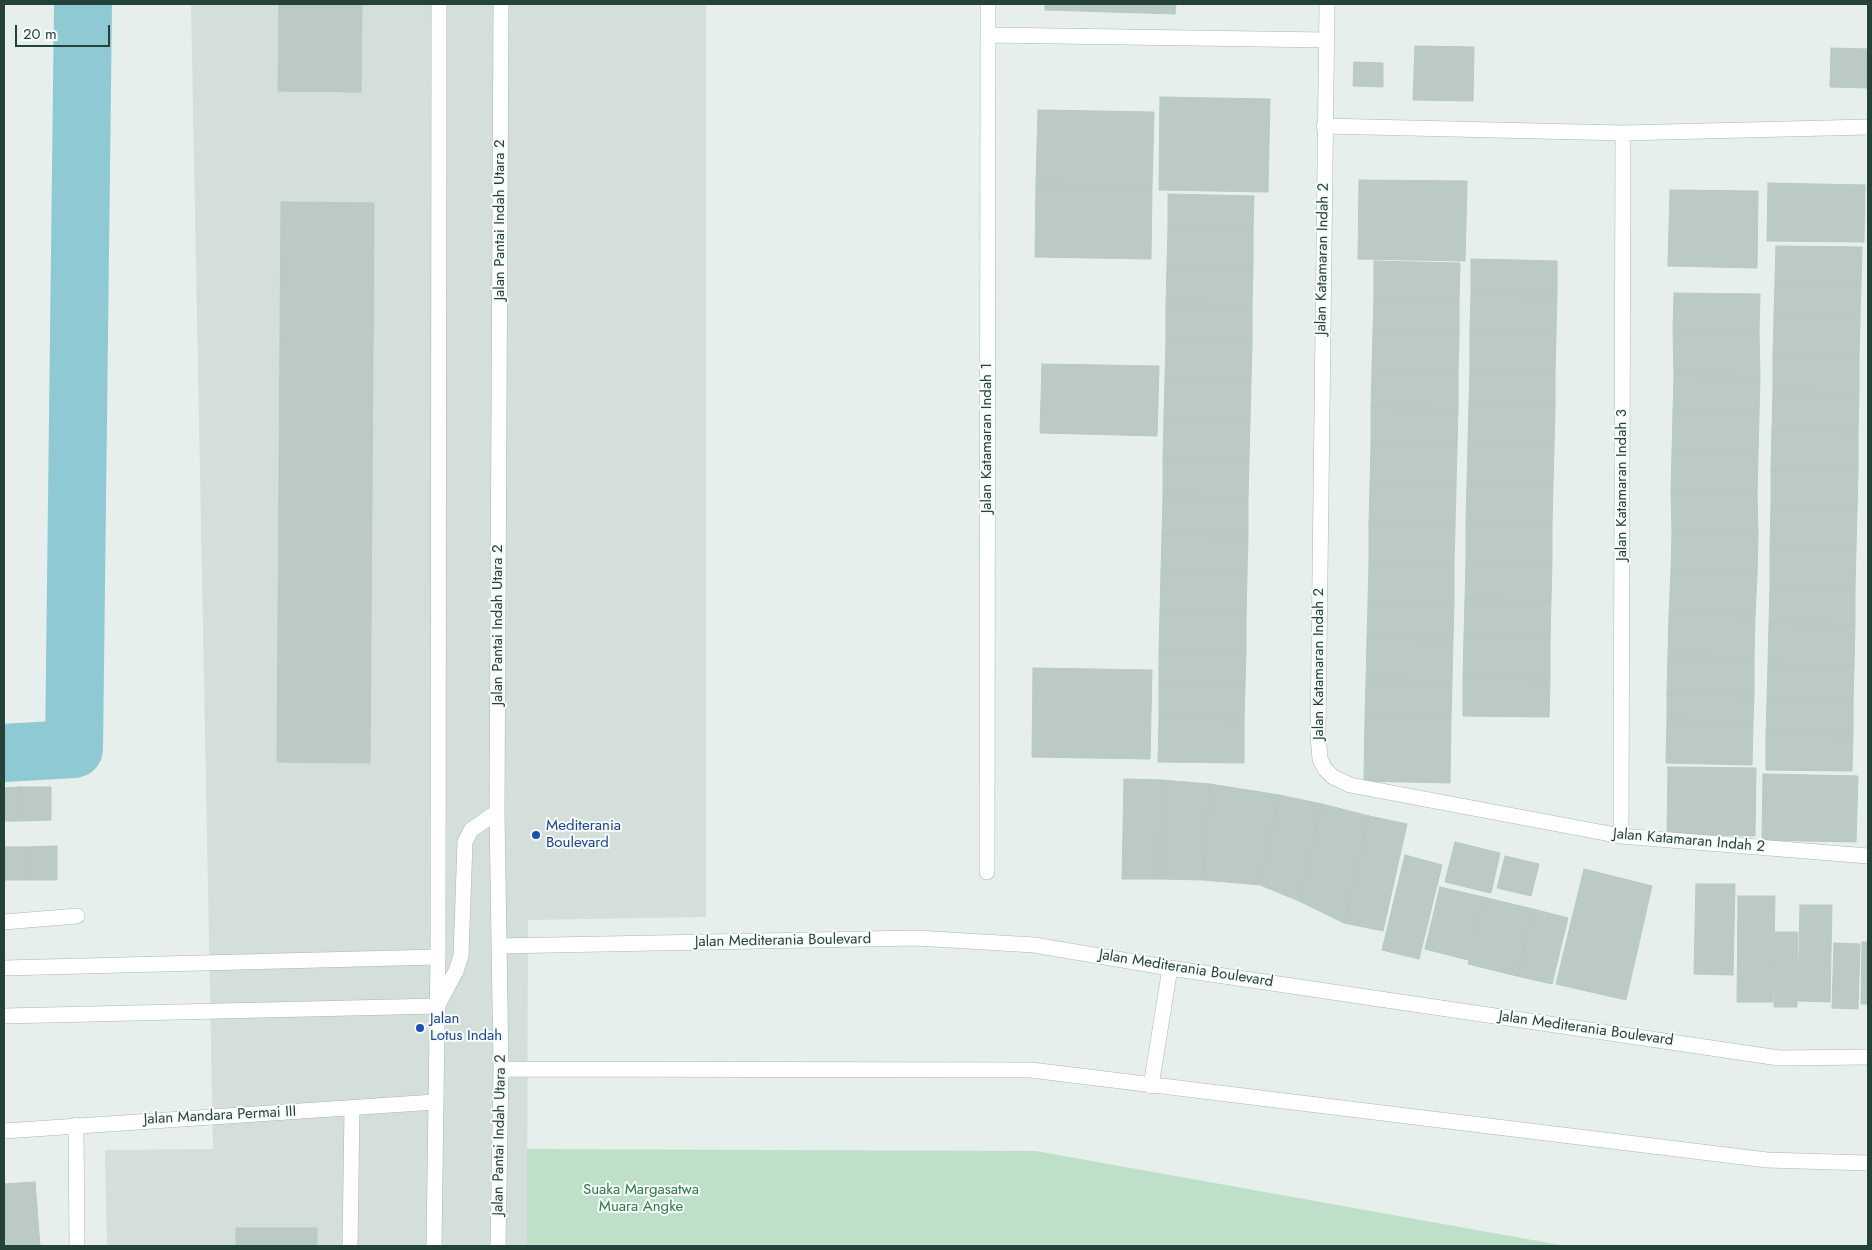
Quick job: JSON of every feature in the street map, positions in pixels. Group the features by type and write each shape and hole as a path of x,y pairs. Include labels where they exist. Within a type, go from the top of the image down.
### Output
{"street":[{"path":"434,1246 438,957 439,4"},
{"name":"Jalan Pantai Indah Utara 2","path":"498,1246 501,1069 497,812 501,4"},
{"name":"Jalan Katamaran Indah 1","path":"987,872 988,4"},
{"name":"Jalan Katamaran Indah 2","path":"1327,4 1318,735 1320,759 1325,769 1333,777 1350,785 1621,836 1868,856"},
{"path":"988,35 1327,40"},
{"path":"1324,126 1622,134 1868,127"},
{"name":"Jalan Katamaran Indah 3","path":"1621,836 1622,134"},
{"path":"437,1006 456,971 461,956 465,842 471,830 497,812"},
{"path":"4,922 77,916"},
{"name":"Jalan Mediterania Boulevard","path":"499,946 916,938 1034,944 1170,968 1779,1058 1868,1056"},
{"path":"4,968 438,957"},
{"path":"1151,1086 1170,968"},
{"path":"4,1016 437,1006"},
{"path":"501,1069 1031,1070 1767,1160 1868,1163"},
{"name":"Jalan Mandara Permai III","path":"4,1130 352,1109 436,1102"},
{"path":"350,1246 352,1109"},
{"path":"76,1125 76,1246"}],"shaded area":[{"path":"191,4 706,4 706,917 528,920 527,1246 107,1246 105,1150 213,1149"}],"green space":[{"name":"Suaka Margasatwa Muara Angke","path":"527,1149 1036,1151 1566,1246 527,1246"}],"building":[{"path":"279,4 362,4 361,92 278,91"},
{"path":"1045,4 1176,4 1175,14 1045,10"},
{"path":"1415,46 1474,47 1473,101 1413,100"},
{"path":"1831,48 1868,49 1868,88 1830,87"},
{"path":"1354,62 1383,63 1383,87 1353,86"},
{"path":"1160,97 1270,99 1268,192 1159,190"},
{"path":"1038,110 1154,112 1152,186 1036,184"},
{"path":"1359,180 1467,181 1465,261 1358,259"},
{"path":"1768,183 1865,185 1864,242 1767,241"},
{"path":"1036,184 1152,186 1151,259 1035,257"},
{"path":"1670,190 1758,191 1757,268 1668,266"},
{"path":"1168,194 1254,196 1253,231 1168,230"},
{"path":"281,202 374,203 370,763 277,762"},
{"path":"1168,230 1253,231 1253,267 1167,265"},
{"path":"1776,246 1862,247 1861,283 1775,281"},
{"path":"1471,259 1557,261 1557,296 1471,295"},
{"path":"1374,261 1460,263 1459,298 1374,297"},
{"path":"1167,265 1253,267 1252,305 1166,304"},
{"path":"1775,281 1861,283 1860,318 1774,317"},
{"path":"1674,293 1760,294 1759,333 1673,331"},
{"path":"1471,295 1557,296 1556,332 1470,330"},
{"path":"1374,297 1459,298 1459,334 1373,332"},
{"path":"1166,304 1252,305 1252,342 1166,340"},
{"path":"1774,317 1860,318 1859,357 1773,355"},
{"path":"1470,330 1556,332 1555,370 1470,369"},
{"path":"1673,331 1759,333 1760,377 1674,375"},
{"path":"1373,332 1459,334 1458,372 1372,371"},
{"path":"1166,340 1252,342 1251,380 1165,379"},
{"path":"1773,355 1859,357 1859,393 1773,392"},
{"path":"1042,364 1159,366 1157,436 1040,433"},
{"path":"1470,369 1555,370 1555,407 1469,405"},
{"path":"1372,371 1458,372 1458,409 1371,407"},
{"path":"1674,375 1760,377 1759,415 1673,413"},
{"path":"1165,379 1251,380 1250,420 1164,418"},
{"path":"1773,392 1859,393 1858,432 1772,430"},
{"path":"1469,405 1555,407 1554,445 1468,444"},
{"path":"1371,407 1458,409 1457,447 1371,446"},
{"path":"1673,413 1759,415 1758,455 1672,454"},
{"path":"1164,418 1250,420 1249,458 1163,457"},
{"path":"1772,430 1858,432 1858,471 1771,470"},
{"path":"1468,444 1554,445 1553,485 1467,484"},
{"path":"1371,446 1457,447 1456,487 1370,485"},
{"path":"1672,454 1758,455 1757,493 1671,492"},
{"path":"1163,457 1249,458 1248,497 1163,496"},
{"path":"1771,470 1858,471 1857,510 1771,508"},
{"path":"1467,484 1553,485 1552,524 1466,522"},
{"path":"1370,485 1456,487 1455,525 1369,524"},
{"path":"1671,492 1757,493 1758,534 1672,532"},
{"path":"1163,496 1248,497 1248,536 1162,535"},
{"path":"1771,508 1857,510 1856,548 1770,547"},
{"path":"1466,522 1552,524 1552,562 1466,561"},
{"path":"1369,524 1455,525 1454,564 1369,563"},
{"path":"1672,532 1758,534 1757,574 1671,572"},
{"path":"1162,535 1248,536 1247,573 1161,572"},
{"path":"1770,547 1856,548 1855,588 1770,586"},
{"path":"1466,561 1552,562 1551,601 1465,600"},
{"path":"1369,563 1454,564 1454,604 1368,602"},
{"path":"1161,572 1247,573 1246,614 1160,613"},
{"path":"1671,572 1757,574 1755,616 1669,614"},
{"path":"1770,586 1855,588 1855,625 1769,623"},
{"path":"1465,600 1551,601 1550,638 1464,637"},
{"path":"1368,602 1454,604 1453,640 1367,639"},
{"path":"1160,613 1246,614 1246,652 1159,651"},
{"path":"1669,614 1755,616 1754,657 1668,656"},
{"path":"1769,623 1855,625 1854,666 1768,664"},
{"path":"1464,637 1550,638 1550,680 1463,678"},
{"path":"1367,639 1453,640 1452,681 1366,680"},
{"path":"1159,651 1246,652 1245,685 1159,683"},
{"path":"1668,656 1754,657 1754,696 1667,694"},
{"path":"1768,664 1854,666 1853,703 1767,701"},
{"path":"1033,668 1152,670 1150,759 1032,757"},
{"path":"1463,678 1550,680 1549,717 1463,716"},
{"path":"1366,680 1452,681 1451,719 1365,718"},
{"path":"1159,683 1245,685 1244,720 1159,718"},
{"path":"1667,694 1754,696 1753,722 1667,720"},
{"path":"1767,701 1853,703 1853,736 1766,734"},
{"path":"1159,718 1244,720 1244,763 1158,762"},
{"path":"1365,718 1451,719 1450,783 1364,781"},
{"path":"1667,720 1753,722 1752,765 1666,763"},
{"path":"1766,734 1853,736 1852,771 1766,770"},
{"path":"1668,767 1756,768 1755,836 1667,834"},
{"path":"1763,774 1858,776 1856,842 1762,840"},
{"path":"1124,779 1161,780 1160,879 1122,879"},
{"path":"1161,780 1210,784 1203,880 1160,879"},
{"path":"1210,784 1279,795 1260,885 1203,880"},
{"path":"20,787 20,821 4,821 4,788"},
{"path":"20,787 51,787 51,820 20,821"},
{"path":"1279,795 1322,804 1299,901 1260,885"},
{"path":"1322,804 1369,816 1344,923 1299,901"},
{"path":"1369,816 1407,824 1383,931 1344,923"},
{"path":"1455,842 1500,853 1491,893 1445,882"},
{"path":"57,846 57,880 27,880 26,847"},
{"path":"4,847 26,847 27,880 4,880"},
{"path":"1405,855 1442,865 1419,959 1382,950"},
{"path":"1505,856 1539,864 1531,896 1497,888"},
{"path":"1584,869 1652,886 1626,1000 1556,984"},
{"path":"1696,884 1735,884 1733,975 1694,974"},
{"path":"1440,887 1483,897 1468,960 1425,949"},
{"path":"1738,896 1775,896 1773,1002 1737,1002"},
{"path":"1483,897 1533,909 1517,976 1468,964"},
{"path":"1800,905 1832,905 1830,1002 1798,1001"},
{"path":"1533,909 1568,918 1552,984 1517,976"},
{"path":"1775,932 1798,932 1797,1007 1774,1007"},
{"path":"1862,942 1868,942 1868,1004 1861,1004"},
{"path":"1834,943 1860,944 1858,1009 1832,1008"},
{"path":"35,1182 40,1246 4,1246 4,1184"},
{"path":"236,1228 317,1228 317,1246 236,1246"}],"waterway":[{"path":"4,753 74,749 83,4"}],"place":[{"name":"Mediterania Boulevard","path":"536,835"},
{"name":"Jalan Lotus Indah","path":"420,1028"}]}
